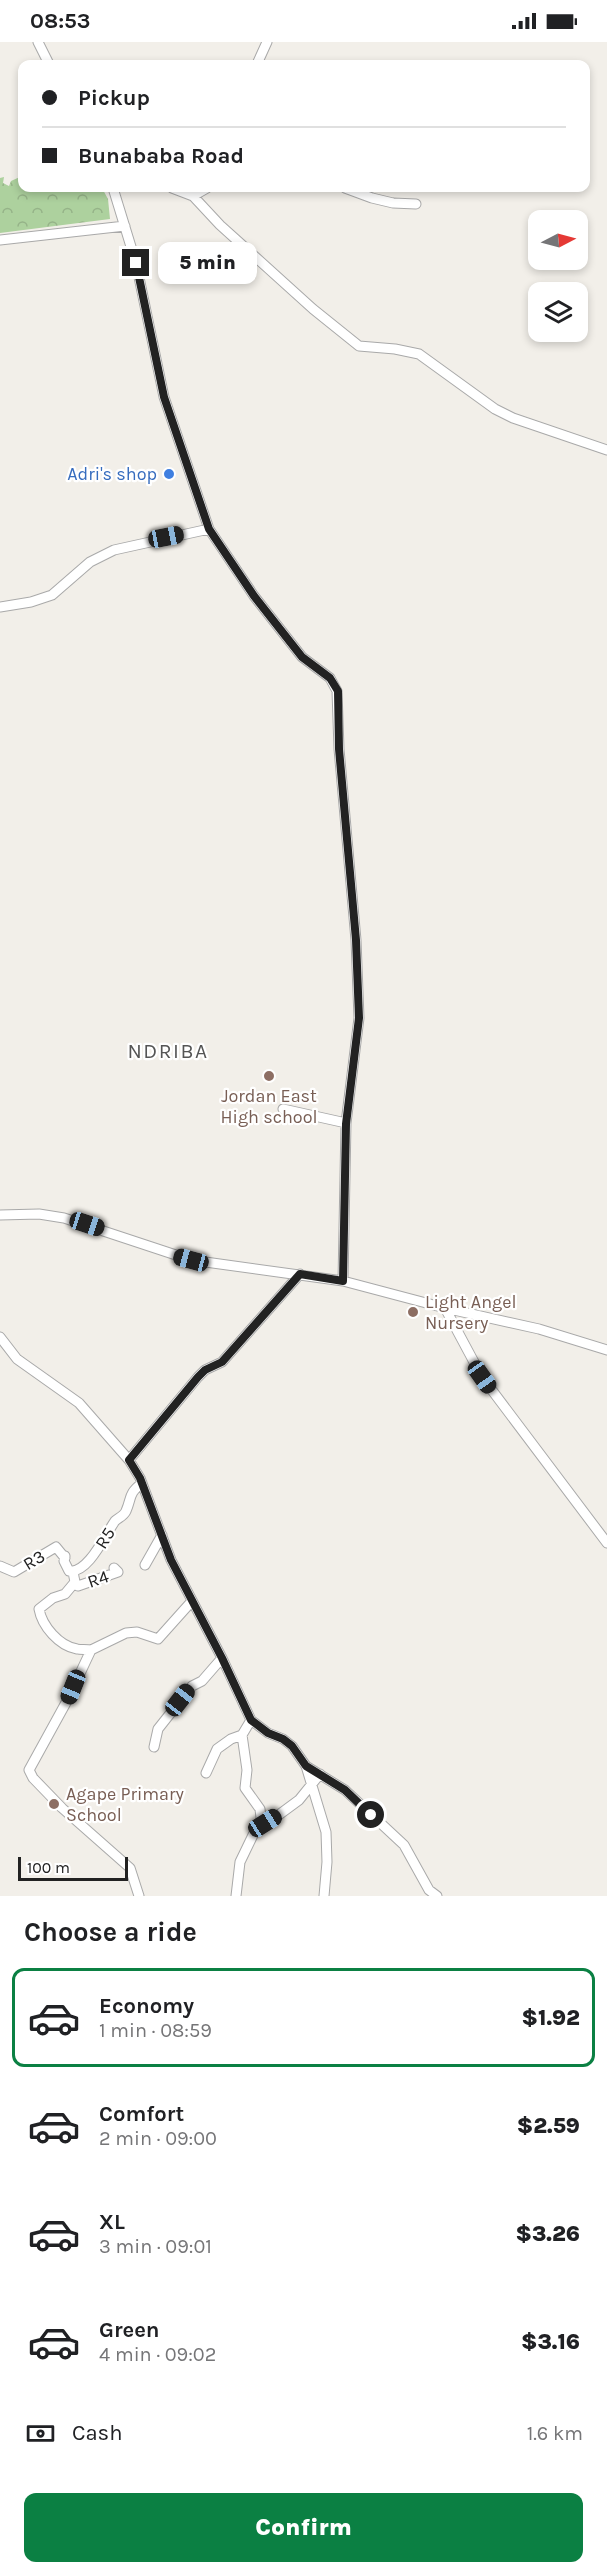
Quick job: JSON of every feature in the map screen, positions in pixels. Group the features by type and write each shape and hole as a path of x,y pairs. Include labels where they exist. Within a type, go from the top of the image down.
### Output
{"street":[{"path":"38,42 47,60"},
{"path":"259,60 267,42"},
{"path":"114,192 136,263 164,397 209,529 261,605 302,657 330,678 338,691 339,749 356,940 359,1018 346,1124 343,1281"},
{"path":"182,192 192,196 220,225 313,309 359,346 419,354 495,409 513,418 607,450"},
{"path":"192,196 200,192"},
{"path":"356,192 393,203 416,204"},
{"path":"0,240 125,226"},
{"path":"0,607 31,602 52,595 90,562 114,550 209,529"},
{"path":"284,1109 346,1124"},
{"path":"0,1215 39,1214 64,1218 125,1236 165,1254 219,1266 343,1281 445,1308 539,1329 607,1350"},
{"path":"129,1460 198,1377 205,1370 222,1362 300,1274"},
{"path":"445,1308 482,1377 607,1543"},
{"path":"0,1337 17,1359 80,1403 129,1460 142,1483 171,1560 251,1720 292,1746 306,1766 324,1819 326,1832 327,1862 324,1896"},
{"name":"R5","path":"74,1577 98,1552 98,1544 126,1511 129,1495 142,1483"},
{"path":"146,1565 162,1534"},
{"name":"R3","path":"0,1566 14,1572 56,1547 65,1557 66,1567 74,1577"},
{"name":"R4","path":"74,1577 78,1586 118,1572 114,1568"},
{"path":"74,1577 65,1594 53,1598 39,1609 40,1616 51,1634 76,1649 91,1650 126,1633 137,1632 158,1639 192,1601"},
{"path":"91,1650 68,1699 29,1770 33,1778 62,1808 130,1868 139,1896"},
{"path":"154,1747 158,1729 192,1686 202,1682 222,1658"},
{"path":"206,1773 218,1749 242,1734 251,1720"},
{"path":"242,1734 247,1770 245,1788 260,1809 262,1826"},
{"path":"306,1766 345,1790 404,1845 429,1890 436,1896"},
{"path":"236,1896 240,1862 254,1833 299,1800 320,1774"}],"green space":[{"path":"4,177 3,183 9,186 11,181 18,178 18,192 104,192 108,199 110,219 0,233 0,178"}],"place":[{"name":"Adri's shop","path":"169,474"},
{"name":"Jordan East High school","path":"269,1076"},
{"name":"Light Angel Nursery","path":"413,1312"},
{"name":"Agape Primary School","path":"54,1804"}],"district":[{"name":"NDRIBA","path":"168,1051"}],"route":[{"path":"136,263 164,397 183,459 209,529 254,596 302,657 330,678 338,691 339,749 356,940 359,1018 346,1124 343,1281 300,1274 222,1362 209,1367 198,1377 129,1460 140,1478 171,1560 251,1720 258,1727 292,1746 306,1766 345,1790 371,1815"}]}
